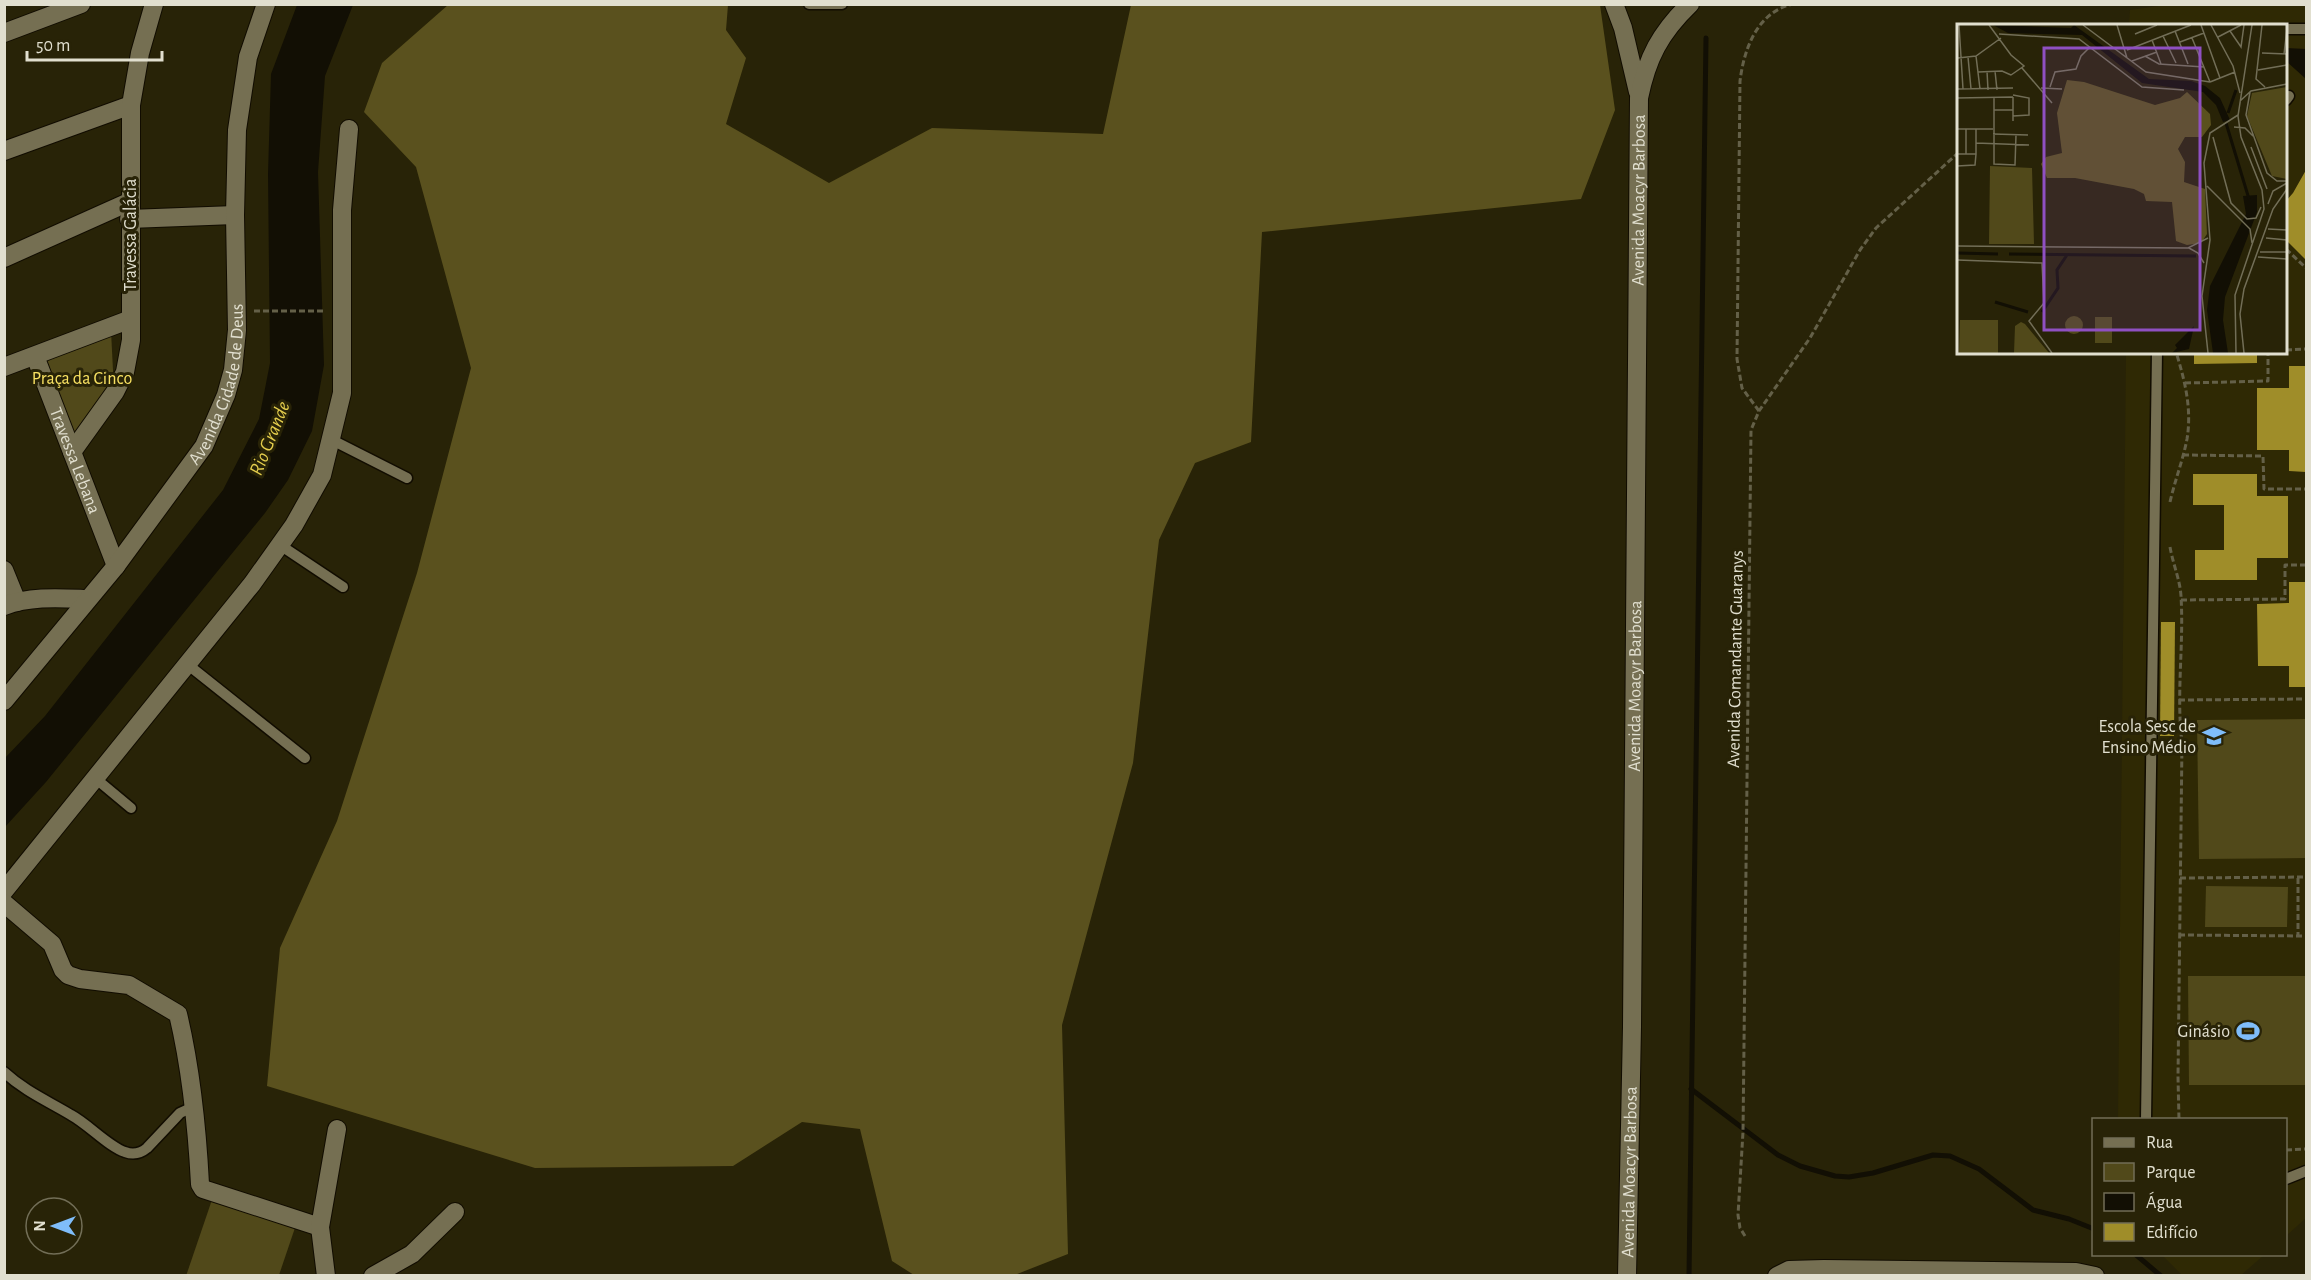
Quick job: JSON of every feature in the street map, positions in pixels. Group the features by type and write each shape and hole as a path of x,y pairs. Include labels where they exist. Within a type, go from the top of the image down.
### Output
{"street":[{"path":"4,33 81,4"},
{"name":"Travessa Galácia","path":"72,452 115,392 125,372 131,340 129,211 131,105 140,53 154,4"},
{"name":"Avenida Cidade de Deus","path":"4,701 86,599 116,566 204,446 226,395 233,370 237,330 235,215 237,130 248,57 266,4"},
{"name":"Avenida Moacyr Barbosa","path":"1614,4 1623,28 1639,98 1632,1027 1627,1275"},
{"name":"Avenida Moacyr Barbosa","path":"1639,98 1647,66 1654,50 1669,27 1690,4"},
{"path":"4,151 131,105"},
{"path":"4,891 252,584 294,525 322,475 342,393 342,210 349,129"},
{"path":"4,258 129,211 235,215"},
{"path":"4,367 131,319"},
{"name":"Travessa Lebana","path":"35,356 116,566"},
{"path":"4,570 11,604 60,598 86,599"},
{"path":"4,903 52,944 63,970 68,975 80,979 129,985 178,1014 186,1047 197,1136 200,1184 203,1189 320,1227"},
{"path":"326,1275 320,1227 338,1129"},
{"path":"373,1275 412,1254 454,1212"},
{"path":"1777,1275 1789,1270 1824,1269 2076,1272 2095,1275"}],"lane":[{"path":"808,4 842,4"},
{"path":"2287,29 2307,29"},
{"path":"2146,1118 2157,354"},
{"path":"332,440 407,478"},
{"path":"280,545 344,587"},
{"path":"187,664 305,758"},
{"path":"95,778 131,808"},
{"path":"4,1072 23,1089 71,1115 128,1154 142,1152 180,1113 193,1107"},
{"path":"2287,1179 2307,1171"}],"path":[{"path":"1758,411 1742,388 1737,360 1740,81 1746,49 1753,34 1775,11 1792,4"},
{"name":"Avenida Comandante Guaranys","path":"1745,1236 1740,1228 1738,1215 1743,1132 1751,430 1758,411 1810,338 1860,250 1876,228 1957,155"},
{"path":"2287,250 2307,268"},
{"path":"237,311 342,311"},
{"path":"2287,350 2307,349"},
{"path":"2169,508 2183,455 2188,419 2185,383 2177,354"},
{"path":"2185,383 2268,381 2268,354"},
{"path":"2183,455 2263,456 2264,489 2307,489"},
{"path":"2169,542 2181,600 2179,1118"},
{"path":"2181,600 2285,599 2285,565 2307,565"},
{"path":"2179,700 2307,699"},
{"path":"2298,877 2298,936"},
{"path":"2180,878 2307,877"},
{"path":"2180,935 2307,936"},
{"path":"2287,1150 2307,1149"}],"shaded area":[{"name":"Escola Sesc de Ensino Médio","path":"2172,4 2306,5 2306,1218 2287,1235 2287,1118 2118,1118 2126,354 2287,354 2287,24 2129,24 2130,10"},
{"path":"448,5 728,5 726,30 746,58 726,124 829,183 932,128 1103,134 1131,5 1600,5 1615,110 1581,199 1262,232 1251,442 1195,463 1159,540 1133,763 1062,1025 1068,1254 1012,1276 914,1275 892,1261 860,1129 802,1122 733,1166 535,1168 267,1086 280,948 337,821 417,573 471,368 416,167 364,112 382,63"},
{"path":"2163,1256 2263,1256 2240,1276 2182,1275"}],"green space":[{"name":"Praça da Cinco","path":"111,331 114,390 71,437 41,361"},
{"path":"2306,719 2306,858 2199,859 2197,720"},
{"path":"2206,886 2288,887 2287,927 2205,927"},
{"name":"Ginásio","path":"2188,976 2306,976 2306,1085 2189,1085"},
{"path":"216,1188 299,1216 279,1275 186,1276"}],"water":[{"name":"Rio Grande","path":"297,5 353,5 325,76 318,172 324,365 312,431 288,480 265,513 46,782 5,827 5,758 45,716 223,490 259,419 270,363 268,174 271,74"},
{"path":"2287,48 2306,49 2306,79 2287,62"}],"building":[{"path":"2306,170 2305,259 2287,241 2287,200"},
{"path":"2287,280 2288,280 2287,342"},
{"path":"2194,354 2257,354 2257,363 2194,364"},
{"path":"2289,366 2306,366 2306,472 2289,471 2289,450 2257,450 2257,388 2289,388"},
{"path":"2193,474 2257,474 2257,496 2288,496 2288,558 2257,558 2257,580 2195,580 2195,550 2224,550 2224,505 2193,505"},
{"path":"2289,582 2306,582 2306,687 2289,687 2289,666 2258,666 2257,604 2289,603"},
{"path":"2161,622 2175,622 2174,736 2160,736"}],"waterway":[{"path":"1689,1276 1706,38"},
{"path":"1691,1089 1778,1155 1800,1166 1835,1176 1849,1177 1873,1173 1933,1155 1950,1156 1979,1169 2033,1210 2069,1219 2092,1228"},
{"path":"2137,1256 2161,1276"}],"place":[{"name":"Escola Sesc de Ensino Médio","path":"2214,736"},
{"name":"Ginásio","path":"2248,1031"}]}
